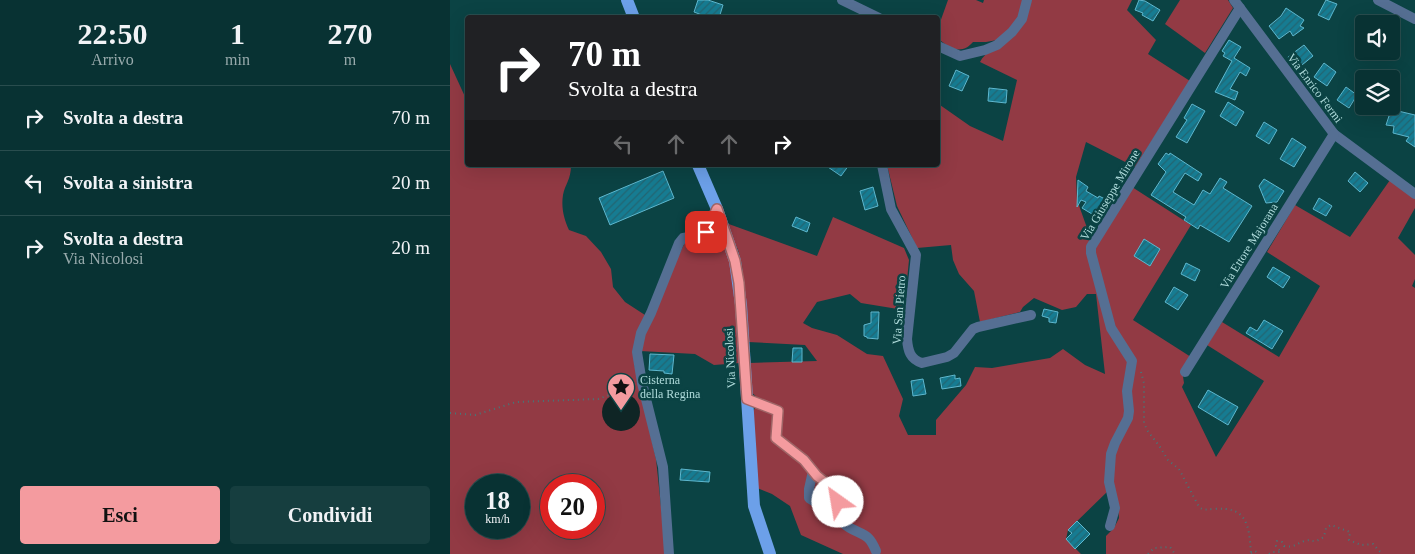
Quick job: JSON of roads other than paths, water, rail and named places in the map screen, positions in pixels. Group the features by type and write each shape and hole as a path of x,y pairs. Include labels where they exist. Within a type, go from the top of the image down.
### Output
{"main road":[{"path":"627,0 633,15"},
{"name":"Via Nicolosi","path":"699,167 717,209 735,261 739,283 754,506 770,554"}],"street":[{"path":"842,0 873,15"},
{"path":"940,47 960,56 997,45 1012,32 1022,19 1027,0"},
{"path":"1378,0 1415,19"},
{"name":"Via Enrico Fermi","path":"1237,4 1334,134 1415,194"},
{"name":"Via Giuseppe Mirone","path":"1110,526 1115,508 1109,482 1111,454 1128,418 1127,391 1132,361 1111,328 1091,254 1091,247 1237,4"},
{"name":"Via Ettore Majorana","path":"1185,372 1334,134"},
{"name":"Via San Pietro","path":"882,167 891,209 916,255 908,338 908,350 912,358 922,363 947,357 954,353 973,329 978,326 1031,315"},
{"path":"669,554 663,467 642,383 638,360 638,342 673,255 683,238 702,235 706,232 717,209"},
{"path":"747,399 778,411 776,438 804,460 813,471 835,490 838,502 832,513"},
{"path":"813,471 809,498 850,528 862,533 872,542 876,551"}],"water":[{"name":"Cisterna della Regina","path":"621,393 628,394 634,399 639,405 639,419 634,425 628,430 621,431 614,430 608,425 603,419 602,412 603,405 608,399 614,394"}],"place":[{"name":"Cisterna della Regina","path":"621,411"}]}
